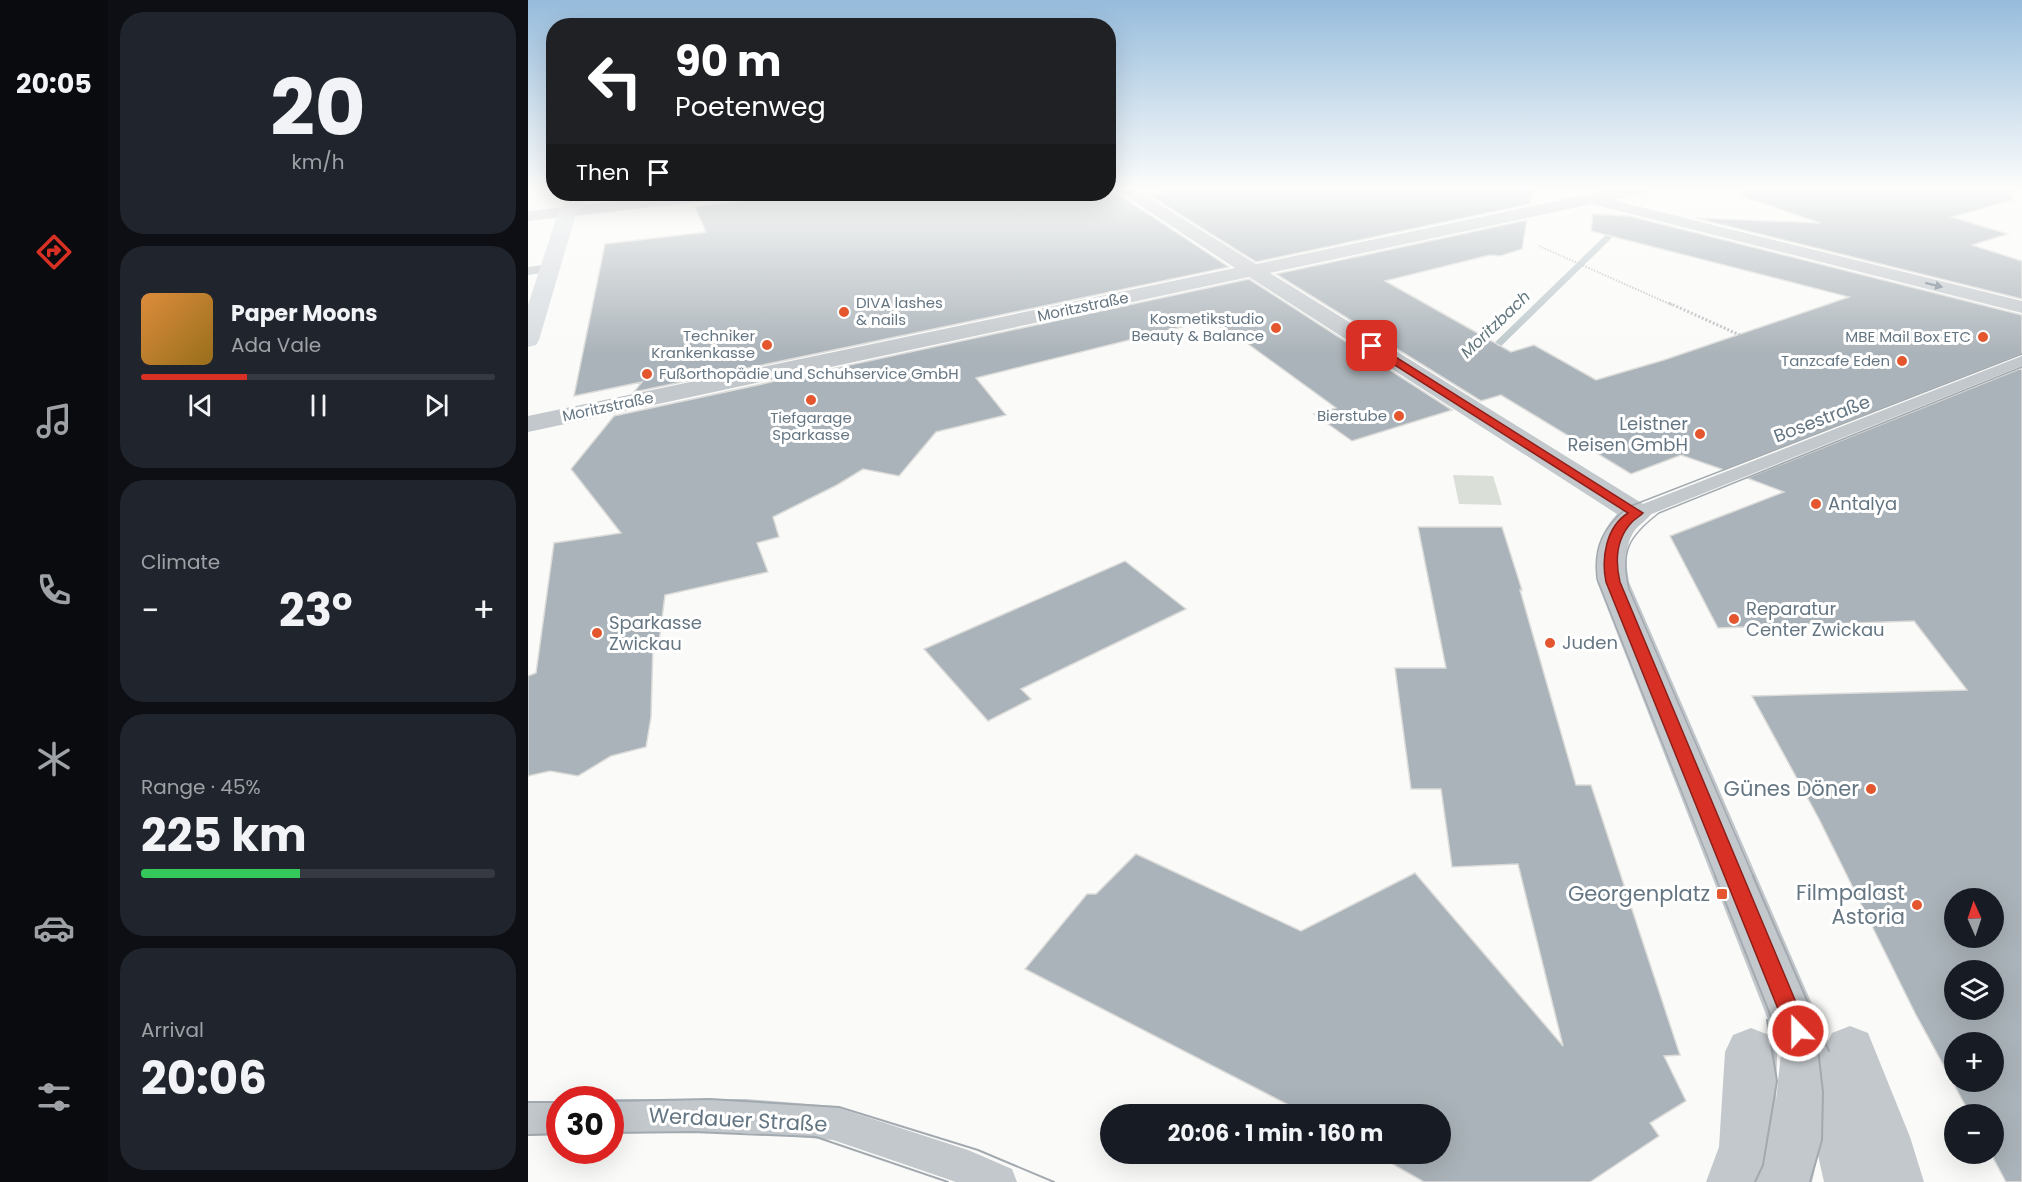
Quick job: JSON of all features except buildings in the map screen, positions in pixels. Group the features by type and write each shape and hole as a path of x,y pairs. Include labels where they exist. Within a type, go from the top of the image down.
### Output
{"main road":[{"path":"528,340 557,244"}],"street":[{"path":"1210,244 1637,513 1624,524 1613,543 1609,565 1613,582 1828,1050 1883,1137 1896,1182"},
{"name":"Moritzstraße","path":"528,424 1381,244"},
{"path":"1769,244 2022,307"},
{"path":"1784,1182 1803,1098 1828,1050"},
{"path":"1828,1050 1841,1135 1852,1182"},
{"path":"1734,1182 1747,1147 1752,1052"}],"lane":[{"path":"528,271 550,268"},
{"name":"Bosestraße","path":"1637,513 2022,361"},
{"name":"Werdauer Straße","path":"624,1116 746,1116 833,1123 968,1168 999,1182"},
{"path":"528,1119 546,1118"}],"path":[{"path":"1539,246 1742,336"}],"shaded area":[{"path":"1453,475 1493,476 1502,505 1459,504"}],"waterway":[{"name":"Moritzbach","path":"1486,356 1601,244"}],"tram line":[{"path":"1716,878 1597,579 1598,547 1606,530 1628,507 2022,354"},
{"path":"1754,878 1629,589 1626,576 1629,545 1640,529 1659,513 2022,367"},
{"path":"1715,876 1785,1052"},
{"path":"1753,876 1829,1051"},
{"path":"1755,1182 1763,1165 1777,1081 1767,1020"},
{"path":"1810,1182 1822,1140 1823,1092 1816,1032"},
{"path":"624,1101 710,1099 839,1107 978,1150 1054,1182"},
{"path":"528,1102 546,1102"},
{"path":"624,1133 693,1132 816,1137 948,1182"},
{"path":"528,1135 546,1134"}],"place":[{"name":"DIVA lashes & nails","path":"844,312"},
{"name":"Kosmetikstudio Beauty & Balance","path":"1276,328"},
{"name":"MBE Mail Box ETC","path":"1983,337"},
{"name":"Techniker Krankenkasse","path":"767,345"},
{"name":"Tanzcafe Eden","path":"1902,361"},
{"name":"Fußorthopädie und Schuhservice GmbH","path":"647,374"},
{"name":"Tiefgarage Sparkasse","path":"811,400"},
{"name":"Bierstube","path":"1399,416"},
{"name":"Leistner Reisen GmbH","path":"1700,434"},
{"name":"Antalya","path":"1816,504"},
{"name":"Reparatur Center Zwickau","path":"1734,619"},
{"name":"Sparkasse Zwickau","path":"597,633"},
{"name":"Juden","path":"1550,643"},
{"name":"Günes Döner","path":"1871,789"},
{"name":"Georgenplatz","path":"1722,894"},
{"name":"Filmpalast Astoria","path":"1917,905"}],"route":[{"path":"1372,346 1637,513 1629,518 1620,529 1613,543 1609,565 1613,582 1798,1031"}]}
